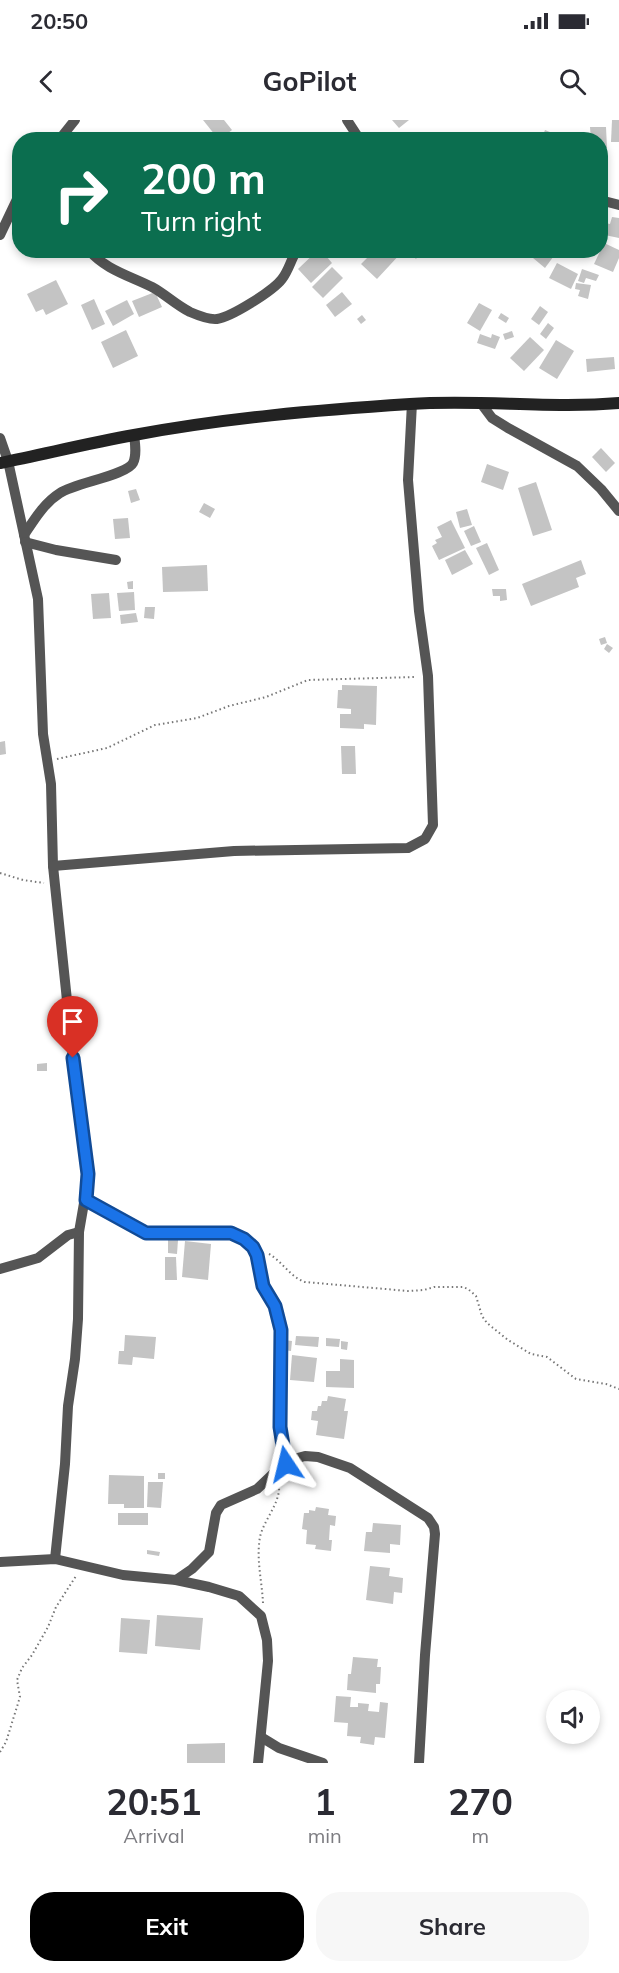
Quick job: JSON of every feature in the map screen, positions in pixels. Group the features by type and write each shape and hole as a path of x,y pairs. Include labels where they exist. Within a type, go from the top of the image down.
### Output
{"main road":[{"path":"4,462 134,435 273,414 412,404 480,402 596,405 619,402"}],"street":[{"path":"65,132 75,120"},
{"path":"0,235 12,210"},
{"path":"96,258 111,268 154,288 190,312 218,319 269,292 283,278 293,258"},
{"path":"480,402 500,423 577,466 601,489 619,511"},
{"path":"53,866 234,851 408,849 425,839 433,825 428,676 408,480 412,404"},
{"path":"25,539 44,507 61,492 130,467 135,456 134,435"},
{"path":"0,438 38,599 43,734 51,784 53,866 75,1077 88,1174 86,1200 79,1232 77,1339 68,1406 65,1464 55,1559"},
{"path":"25,539 56,550 116,560"},
{"path":"86,1200 146,1233 231,1233 244,1239 253,1247 257,1255 263,1286 275,1306 281,1330 282,1467"},
{"path":"0,1269 38,1258 69,1235 79,1232"},
{"path":"176,1580 192,1569 209,1552 216,1514 221,1505 227,1500 257,1489 282,1467 305,1456 318,1457 343,1465 428,1518 434,1527 435,1534 419,1763"},
{"path":"0,1562 55,1559 123,1575 176,1580 239,1596 261,1616 267,1640 268,1661 258,1763"},
{"path":"261,1737 279,1748 323,1763"}],"path":[{"path":"46,761 107,748 155,725 197,718 229,706 266,697 308,680 428,676"},
{"path":"0,873 23,880 56,885"},
{"path":"253,1247 276,1258 298,1279 305,1281 408,1291 434,1287 463,1287 476,1296 482,1316 487,1323 508,1340 531,1354 547,1357 576,1379 606,1384 619,1389"},
{"path":"261,1616 263,1593 258,1554 263,1526 280,1491 282,1467"},
{"path":"0,1752 6,1742 18,1706 20,1697 17,1680 22,1668 48,1627 56,1607 83,1566"}],"building":[{"path":"203,120 224,120 232,130 229,132 213,132"},
{"path":"392,120 409,120 399,128"},
{"path":"612,120 619,120 619,142 611,142"},
{"path":"590,127 606,127 606,132 590,132"},
{"path":"612,217 619,218 619,238 608,236 608,224 610,224"},
{"path":"608,245 619,250 619,258 613,272 594,264 597,258 608,258"},
{"path":"310,258 328,258 332,263 311,283 298,269"},
{"path":"367,258 396,258 377,279 361,264"},
{"path":"533,258 552,258 545,268"},
{"path":"557,263 578,274 571,289 549,278"},
{"path":"332,267 343,278 323,298 312,287"},
{"path":"582,269 599,275 596,281 586,278 584,283 578,281"},
{"path":"56,280 68,304 46,315 43,309 36,312 27,294"},
{"path":"576,283 591,285 588,299 578,296 580,290 575,289"},
{"path":"155,292 162,307 139,317 132,301"},
{"path":"342,292 352,304 335,317 326,305"},
{"path":"94,299 105,324 92,330 81,305"},
{"path":"127,300 134,314 113,326 105,311"},
{"path":"479,303 492,310 480,331 467,323"},
{"path":"540,306 548,312 539,325 531,319"},
{"path":"501,313 509,318 506,323 498,318"},
{"path":"362,315 366,320 361,324 357,319"},
{"path":"548,323 554,328 546,339 540,334"},
{"path":"126,330 138,356 113,368 101,342"},
{"path":"512,331 514,337 505,340 503,334"},
{"path":"480,334 491,338 492,334 500,337 495,349 477,343"},
{"path":"530,337 544,350 524,371 510,358"},
{"path":"556,340 574,351 557,379 539,368"},
{"path":"614,357 615,369 587,372 586,359"},
{"path":"601,448 615,463 606,472 592,457"},
{"path":"487,464 509,472 503,490 481,482"},
{"path":"536,482 552,530 533,536 518,488"},
{"path":"136,489 140,500 131,503 128,491"},
{"path":"204,503 215,509 210,518 199,512"},
{"path":"467,509 472,525 460,528 456,512"},
{"path":"128,518 130,538 115,539 113,519"},
{"path":"451,520 465,548 439,560 432,546 437,543 435,540 442,537 437,527"},
{"path":"474,526 481,542 471,546 464,531"},
{"path":"487,543 499,570 489,575 476,548"},
{"path":"465,550 473,564 452,575 445,560"},
{"path":"581,560 586,574 576,578 579,587 531,606 522,584"},
{"path":"207,565 208,591 163,592 162,567"},
{"path":"133,581 133,589 128,589 127,582"},
{"path":"492,589 506,589 507,600 500,601 500,596 493,596"},
{"path":"134,592 135,610 119,611 117,593"},
{"path":"109,593 111,618 93,619 91,594"},
{"path":"145,607 155,607 154,619 144,618"},
{"path":"136,613 138,622 121,624 120,615"},
{"path":"605,637 607,643 601,645 599,639"},
{"path":"607,644 613,648 609,653 604,649"},
{"path":"342,685 377,686 376,725 364,724 364,729 340,728 340,714 351,714 351,709 337,708 338,690 342,690"},
{"path":"5,741 6,754 0,755 0,742"},
{"path":"341,746 355,746 356,774 342,774"},
{"path":"47,1063 47,1071 37,1071 37,1064"},
{"path":"168,1239 178,1240 177,1254 168,1253"},
{"path":"185,1241 211,1244 208,1280 182,1277"},
{"path":"165,1257 176,1257 177,1280 165,1280"},
{"path":"125,1335 156,1337 154,1359 133,1357 132,1365 118,1364 119,1351 124,1351"},
{"path":"296,1336 319,1337 318,1347 295,1345"},
{"path":"326,1338 340,1339 339,1347 326,1346"},
{"path":"284,1340 292,1341 291,1351 283,1350"},
{"path":"341,1341 348,1342 347,1350 341,1349"},
{"path":"292,1355 317,1358 314,1382 290,1380"},
{"path":"340,1359 354,1360 354,1388 326,1387 326,1371 340,1371"},
{"path":"328,1396 346,1399 344,1411 348,1411 344,1439 316,1435 318,1421 311,1420 312,1411 317,1411 322,1401 327,1401"},
{"path":"158,1473 165,1473 165,1479 158,1479"},
{"path":"109,1475 144,1476 144,1508 124,1508 124,1504 108,1504"},
{"path":"148,1482 163,1482 161,1508 147,1507"},
{"path":"316,1507 329,1509 328,1515 336,1516 335,1526 330,1525 331,1551 315,1549 316,1545 306,1544 307,1530 302,1529 304,1513 309,1513 309,1510 315,1511"},
{"path":"118,1513 148,1513 148,1525 118,1525"},
{"path":"373,1523 401,1525 400,1545 390,1544 390,1553 364,1551 366,1532 372,1532"},
{"path":"147,1550 160,1552 159,1556 147,1554"},
{"path":"370,1566 390,1568 389,1576 403,1578 402,1593 394,1592 393,1604 366,1600"},
{"path":"157,1615 203,1618 200,1650 155,1646"},
{"path":"121,1618 150,1620 147,1654 119,1652"},
{"path":"353,1657 378,1659 377,1667 381,1667 380,1684 376,1684 376,1693 347,1690 348,1674 351,1674"},
{"path":"336,1696 351,1697 350,1707 358,1707 358,1703 369,1704 368,1711 379,1712 380,1702 388,1703 385,1738 375,1737 374,1745 360,1743 361,1737 347,1736 348,1723 334,1722"},
{"path":"225,1743 225,1763 187,1763 187,1744"}],"route":[{"path":"73,1058 88,1174 86,1200 146,1233 231,1233 244,1239 253,1247 257,1255 263,1286 275,1306 281,1330 280,1427 286,1464"}]}
